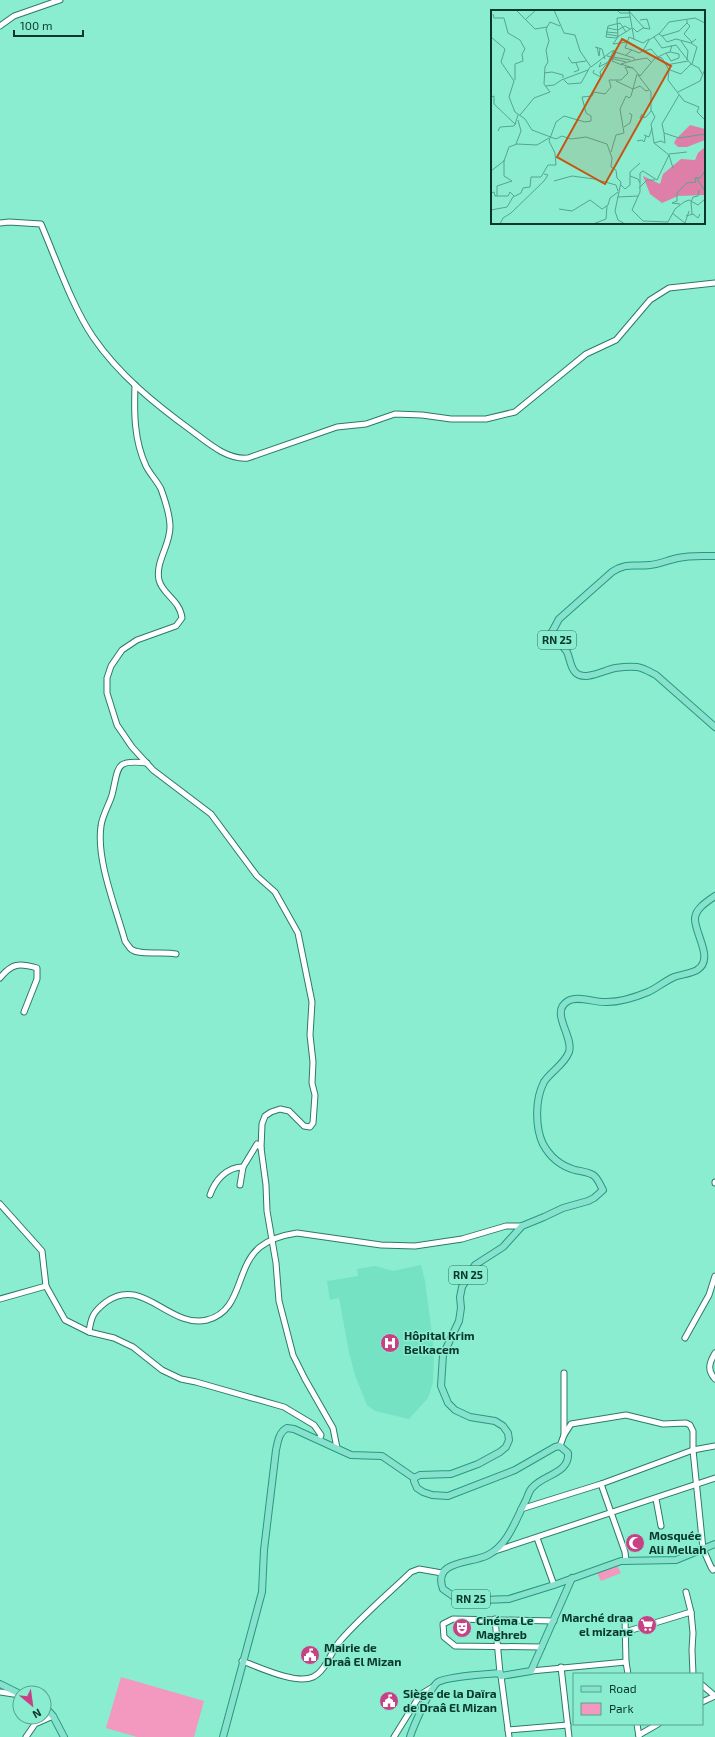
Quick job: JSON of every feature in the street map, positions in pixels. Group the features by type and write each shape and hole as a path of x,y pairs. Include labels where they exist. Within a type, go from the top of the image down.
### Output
{"main road":[{"name":"RN 25","path":"715,556 693,556 650,565 628,564 620,566 559,619 552,632 553,636 567,653 572,668 579,675 591,675 602,671 629,666 646,669 715,727"},
{"name":"RN 25","path":"414,1478 420,1475 451,1474 478,1464 500,1452 506,1447 509,1440 508,1433 503,1426 495,1421 470,1417 455,1410 448,1403 441,1386 443,1355 458,1321 460,1297 468,1276 475,1265 503,1247 522,1226 563,1208 588,1201 594,1198 602,1190 597,1178 593,1175 571,1169 553,1158 543,1143 538,1130 538,1105 544,1082 566,1058 569,1050 570,1042 560,1014 562,1008 567,1001 575,999 601,1002 622,1000 648,992 674,977 698,970 702,966 707,952 696,925 695,917 699,910 715,896"},
{"path":"223,1737 242,1661 262,1592 264,1550 276,1450 280,1435 285,1428 290,1428 351,1454 382,1456 414,1478 417,1488 432,1495 448,1496 515,1470 554,1447 560,1446 568,1453 566,1464 562,1468 533,1486 508,1536 494,1552 483,1557 452,1566 445,1569 442,1573"},
{"path":"410,1737 437,1682 442,1680 531,1671 572,1578 626,1560 676,1560 715,1544"},
{"name":"RN 25","path":"442,1573 440,1578 443,1589 454,1596 483,1600 509,1599 572,1578"},
{"path":"0,1684 12,1690"},
{"path":"53,1716 64,1737"}],"street":[{"path":"0,26 14,16 60,0"},
{"path":"0,223 9,222 41,224 74,301 93,337 127,378 171,416 206,442 231,456 240,459 248,458 337,427 366,424 395,414 422,415 451,419 486,419 515,412 586,354 616,340 650,300 669,288 715,283"},
{"path":"135,385 134,422 139,448 146,465 160,489 171,528 159,568 159,578 161,587 167,591 177,604 182,618 176,626 137,640 122,650 111,666 107,678 107,693 117,725 132,747 153,770 211,814 257,876 275,892 298,933 312,1002 310,1035 313,1062 312,1083 315,1095 313,1123 310,1127 304,1126 289,1111 280,1109 271,1112 265,1116 262,1124 261,1148 279,1301 293,1355 333,1428 337,1448"},
{"path":"147,763 130,761 122,764 118,771 101,824 100,843 104,868 125,941 131,949 137,952 167,952 176,954"},
{"path":"0,978 8,968 22,964 37,968 37,979 24,1012"},
{"path":"240,1185 243,1167 256,1144 261,1148"},
{"path":"210,1195 217,1179 233,1170 243,1167"},
{"path":"0,1204 42,1251 46,1286 65,1320 89,1332 114,1338 133,1347 162,1370 181,1379 284,1407 314,1425 321,1435 320,1440"},
{"path":"89,1332 91,1316 112,1298 124,1294 137,1294 175,1315 192,1321 206,1320 218,1316 227,1308 234,1298 247,1264 253,1255 260,1247 271,1240 284,1235 297,1233 381,1245 415,1246 462,1239 506,1226 522,1226"},
{"path":"685,1338 709,1295 715,1276"},
{"path":"0,1299 46,1286"},
{"path":"715,1353 709,1362 709,1368 715,1379"},
{"path":"564,1373 564,1434"},
{"path":"560,1446 564,1434 571,1424 632,1415 663,1424 689,1424 693,1429 693,1450 703,1549 711,1567 713,1570 715,1569"},
{"path":"521,1509 601,1484 693,1450 715,1446"},
{"path":"494,1552 715,1478"},
{"path":"601,1484 625,1552 626,1560"},
{"path":"656,1499 661,1526"},
{"path":"537,1538 554,1585"},
{"path":"242,1661 288,1676 301,1679 312,1678 319,1673 340,1641 411,1572 419,1569 442,1573"},
{"path":"686,1592 691,1612 693,1633 693,1673"},
{"path":"625,1632 691,1612"},
{"path":"542,1647 497,1645 456,1646 444,1637 443,1624 453,1619 554,1621"},
{"path":"495,1619 500,1674 509,1737"},
{"path":"625,1619 626,1662 628,1673"},
{"path":"531,1671 626,1662"},
{"path":"561,1668 570,1737"},
{"path":"703,1686 715,1696 703,1702"},
{"path":"394,1737 422,1693 434,1687"},
{"path":"0,1692 12,1693"},
{"path":"26,1737 35,1724 53,1716"},
{"path":"508,1730 568,1725"},
{"path":"637,1725 639,1736 656,1725"}],"shaded area":[{"name":"Hôpital Krim Belkacem","path":"421,1265 425,1281 432,1334 434,1355 433,1382 428,1398 409,1419 375,1411 367,1405 355,1375 339,1298 330,1300 327,1281 358,1276 357,1269 375,1266 393,1271"}],"green space":[{"path":"617,1565 621,1573 601,1581 597,1573"},
{"path":"121,1677 204,1701 194,1737 137,1737 106,1728"}],"place":[{"name":"Hôpital Krim Belkacem","path":"390,1343"},
{"name":"Mosquée Ali Mellah","path":"635,1543"},
{"name":"Marché draa el mizane","path":"647,1625"},
{"name":"Cinéma Le Maghreb","path":"462,1628"},
{"name":"Mairie de Draâ El Mizan","path":"310,1655"},
{"name":"Siège de la Daïra de Draâ El Mizan","path":"389,1701"}]}
